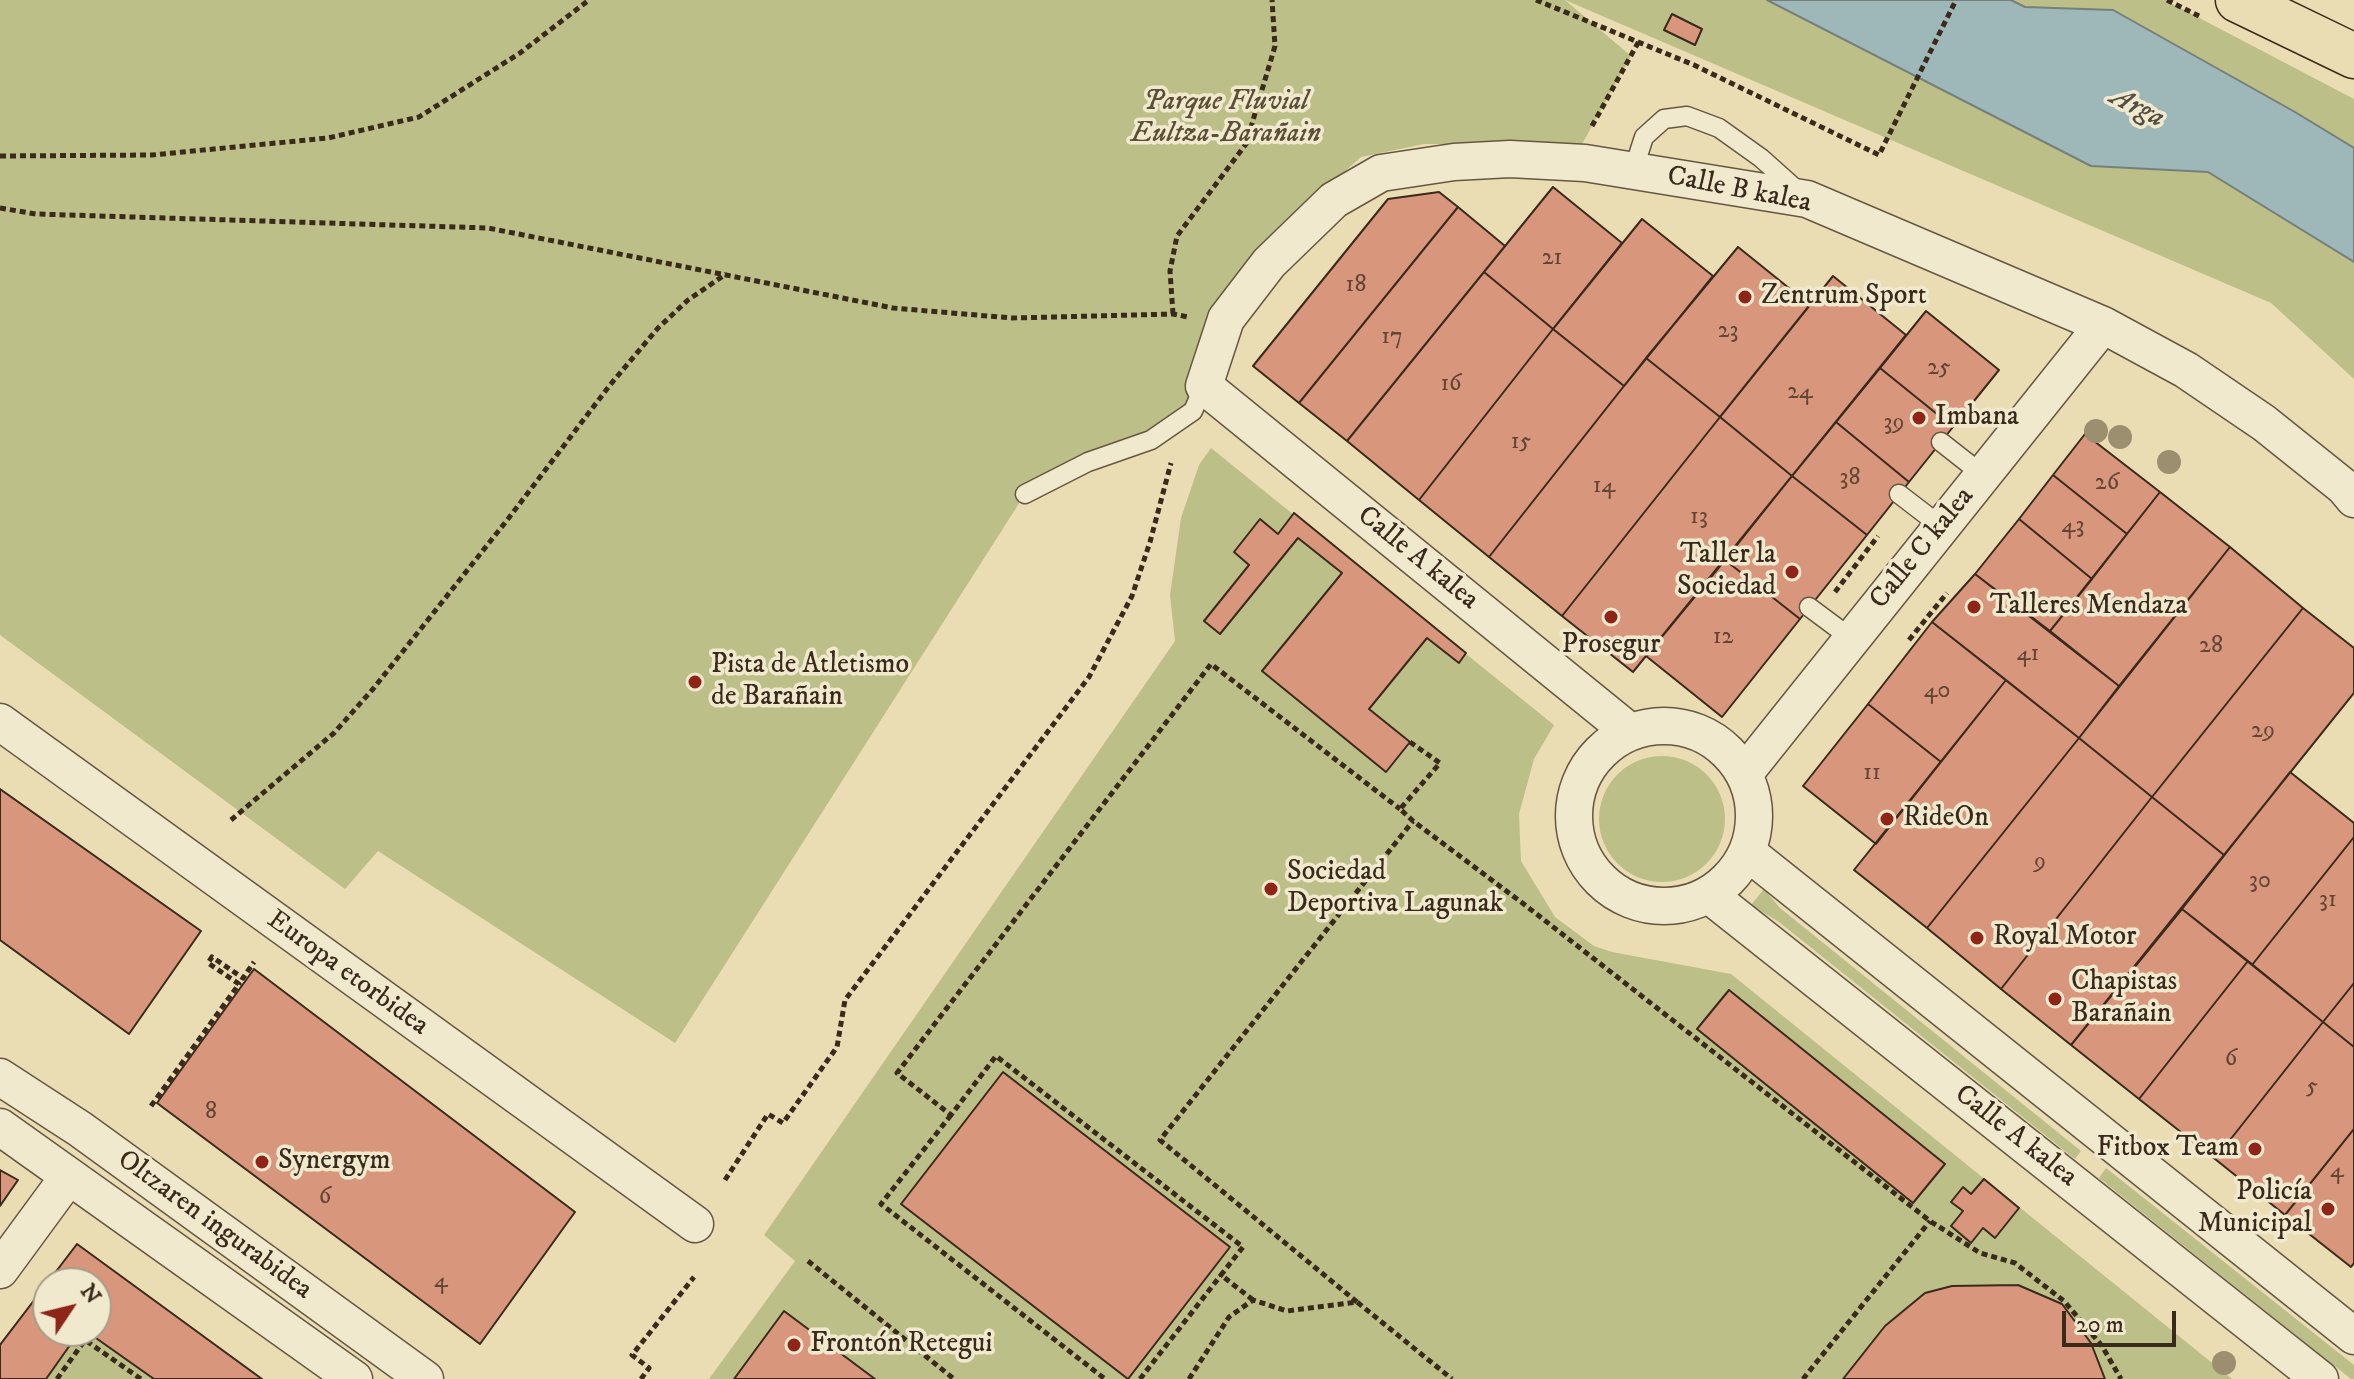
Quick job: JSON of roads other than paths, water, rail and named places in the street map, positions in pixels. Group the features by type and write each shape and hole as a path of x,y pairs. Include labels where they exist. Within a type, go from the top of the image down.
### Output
{"highway":[{"path":"2238,0 2354,56"}],"street":[{"name":"Calle B kalea","path":"1198,398 1226,319 1269,263 1334,200 1381,173 1454,162 1510,159 1585,163 1807,199 2103,325 2186,370 2251,414 2344,487 2354,499"},
{"name":"Calle C kalea","path":"1744,774 2103,325"},
{"name":"Calle A kalea","path":"1198,398 1630,732"},
{"name":"Europa etorbidea","path":"0,722 695,1224"},
{"path":"1655,726 1681,727 1706,736 1727,752 1744,774 1752,793 1754,815 1747,852 1731,878 1709,895 1681,906 1652,906 1623,898 1599,880 1582,856 1573,827 1575,798 1580,784 1586,770 1604,747 1630,732 1655,726"},
{"name":"Calle A kalea","path":"1747,852 2354,1336"},
{"name":"Calle A kalea","path":"1709,895 2320,1379"},
{"name":"Oltzaren ingurabidea","path":"0,1077 80,1129 425,1379"},
{"name":"Oltzaren ingurabidea","path":"0,1127 354,1379"},
{"path":"0,1270 69,1176"}],"lane":[{"path":"1633,171 1644,137 1664,119 1687,116 1719,128 1761,158 1807,199"},
{"path":"1025,494 1088,462 1151,440 1198,398"},
{"path":"1941,442 1983,475"},
{"path":"1899,494 1942,527"},
{"path":"1818,605 1852,639"}],"water":[{"name":"Arga","path":"1767,0 2011,0 2025,7 2113,10 2354,148 2354,262 2208,172 2091,166"}],"place":[{"name":"Zentrum Sport","path":"1745,297"},
{"name":"Imbana","path":"1919,418"},
{"name":"Taller la Sociedad","path":"1792,572"},
{"name":"Talleres Mendaza","path":"1974,607"},
{"name":"Prosegur","path":"1611,617"},
{"name":"Pista de Atletismo de Barañain","path":"695,682"},
{"name":"RideOn","path":"1887,819"},
{"name":"Sociedad Deportiva Lagunak","path":"1271,889"},
{"name":"Royal Motor","path":"1977,938"},
{"name":"Chapistas Barañain","path":"2055,999"},
{"name":"Fitbox Team","path":"2255,1149"},
{"name":"Synergym","path":"262,1162"},
{"name":"Policía Municipal","path":"2328,1209"},
{"name":"Frontón Retegui","path":"794,1345"}],"park label":[{"name":"Parque Fluvial Eultza-Barañain","path":"1226,119"}]}
